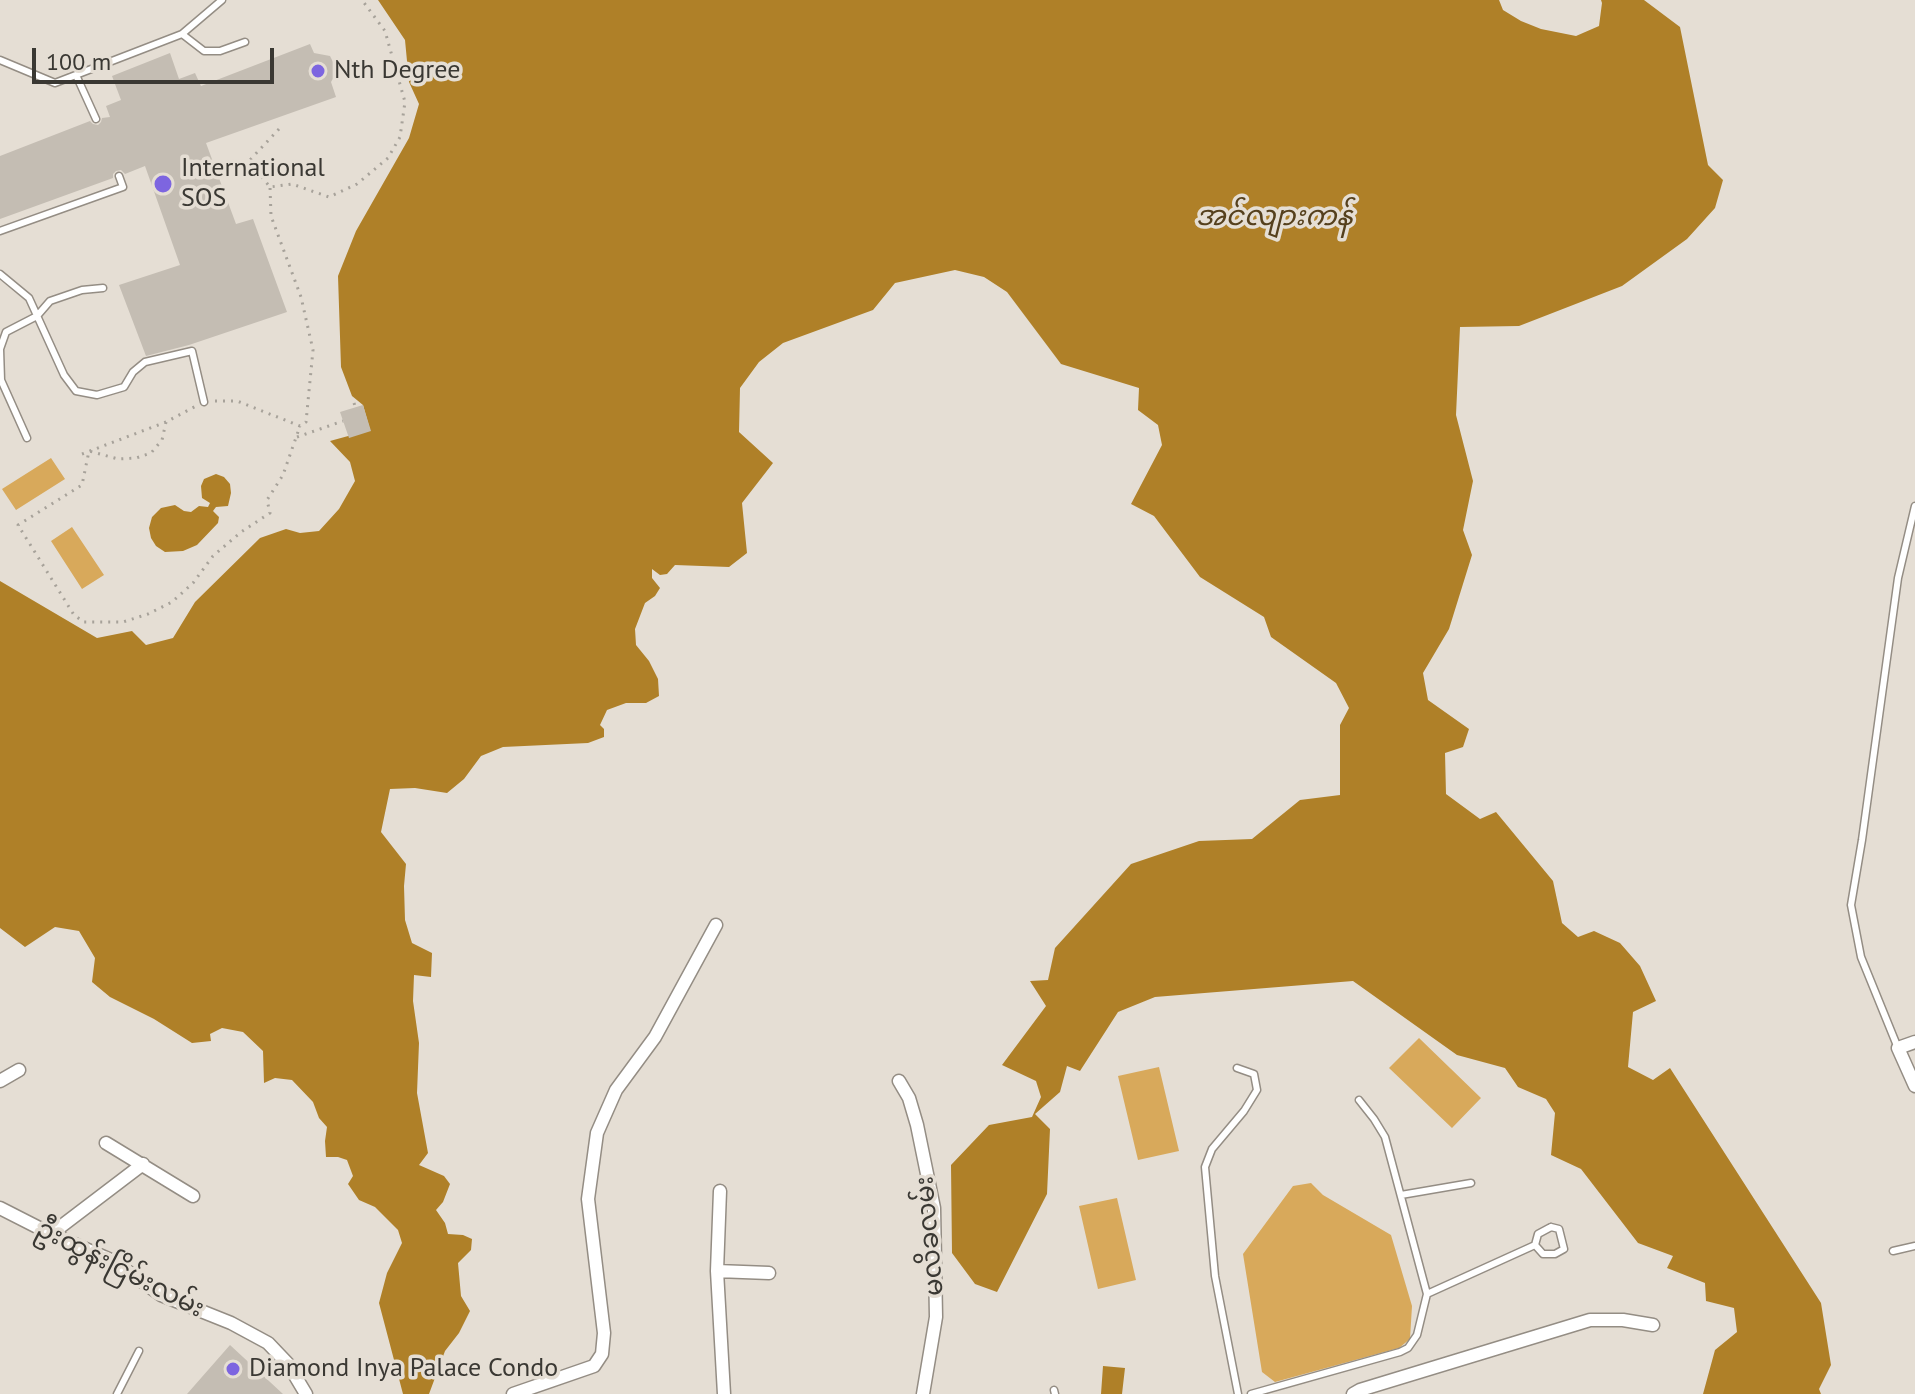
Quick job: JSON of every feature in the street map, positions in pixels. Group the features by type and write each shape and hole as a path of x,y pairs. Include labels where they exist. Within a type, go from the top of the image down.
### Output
{"street":[{"path":"513,1394 594,1366 602,1354 604,1333 588,1199 597,1133 616,1090 655,1037 716,925"},
{"path":"1915,1042 1898,1048 1915,1086"},
{"path":"0,1081 19,1070"},
{"name":"မလိခလမ်း","path":"899,1081 909,1098 917,1125 934,1208 936,1317 923,1394"},
{"path":"106,1143 193,1196"},
{"path":"51,1234 143,1164"},
{"path":"720,1191 717,1271 724,1394"},
{"name":"ဦးထွန်းငြိမ်းလမ်း","path":"0,1208 113,1261 161,1295 231,1323 268,1343 288,1364 306,1394"},
{"path":"717,1271 769,1273"},
{"path":"1353,1394 1590,1320 1623,1320 1653,1325"}],"lane":[{"path":"0,60 55,83 182,34 222,0"},
{"path":"182,34 204,51 220,51 245,42"},
{"path":"76,75 96,119"},
{"path":"0,231 123,187 119,176"},
{"path":"0,274 29,298 64,375 76,391 97,395 124,387 133,372 145,362 192,351 204,402"},
{"path":"27,438 1,380 0,349 6,332 37,316 50,301 82,290 103,288"},
{"path":"1898,1048 1861,957 1851,905 1898,578 1915,506"},
{"path":"1237,1068 1254,1074 1257,1090 1212,1149 1205,1167 1215,1276 1238,1394"},
{"path":"1251,1394 1400,1352 1408,1348 1417,1335 1427,1294 1385,1137 1359,1100"},
{"path":"1401,1195 1471,1183"},
{"path":"1551,1227 1559,1229 1564,1249 1555,1254 1543,1254 1535,1245 1538,1234 1551,1227"},
{"path":"1427,1294 1535,1245"},
{"path":"1893,1251 1915,1246"},
{"path":"117,1394 139,1351"}],"path":[{"path":"270,187 292,184 329,197 357,184 388,158 400,137 405,102 385,31 362,0"},
{"path":"89,451 82,485 18,525 74,615 84,622 123,622 172,602 193,583 213,556 270,513 267,500 283,475 300,426 306,422 313,350 301,297 271,216 270,187 249,161 279,129"},
{"path":"82,454 166,422 204,402 237,401 300,426"},
{"path":"354,403 356,409"},
{"path":"297,437 343,421"},
{"path":"89,451 118,459 151,453 162,440 166,422"}],"shaded area":[{"path":"51,458 65,479 16,510 2,489"},
{"path":"72,527 104,575 82,589 51,541"},
{"path":"1419,1038 1481,1098 1452,1128 1389,1068"},
{"path":"1159,1067 1179,1151 1138,1160 1118,1076"},
{"path":"1311,1183 1323,1195 1391,1235 1412,1306 1410,1339 1399,1348 1275,1382 1262,1372 1243,1254 1293,1186"},
{"path":"1117,1198 1136,1280 1098,1289 1079,1206"}],"water":[{"name":"အင်လျားကန်","path":"378,0 1499,0 1503,10 1521,21 1541,29 1576,36 1599,26 1601,0 1644,0 1680,27 1708,165 1723,180 1715,208 1687,239 1622,286 1519,326 1460,327 1456,415 1473,481 1463,530 1472,555 1449,629 1423,673 1428,700 1469,729 1463,747 1445,753 1446,794 1480,819 1496,812 1553,881 1562,923 1578,937 1594,931 1620,943 1640,966 1656,1001 1633,1012 1628,1067 1653,1080 1670,1068 1821,1303 1831,1365 1819,1389 1821,1394 1703,1394 1715,1350 1737,1332 1734,1308 1706,1301 1705,1283 1667,1268 1673,1256 1638,1243 1581,1169 1551,1155 1555,1113 1546,1099 1518,1087 1505,1068 1457,1055 1353,981 1155,997 1118,1012 1080,1071 1067,1066 1060,1092 1035,1114 1050,1129 1047,1194 997,1292 975,1284 952,1253 951,1165 989,1125 1032,1117 1041,1097 1036,1081 1002,1065 1046,1006 1030,981 1048,980 1055,948 1131,864 1199,841 1252,839 1300,800 1340,795 1340,725 1349,708 1336,683 1271,637 1264,617 1200,577 1154,516 1131,504 1162,445 1158,425 1138,410 1139,388 1061,364 1007,292 984,277 955,270 895,283 873,310 783,343 759,362 740,388 739,432 773,463 742,503 747,553 729,567 675,565 667,574 660,575 652,569 652,578 660,588 645,603 635,629 636,645 658,679 659,696 646,703 626,703 607,710 600,725 604,729 604,737 588,743 503,747 481,756 464,779 447,793 415,788 390,789 381,832 406,864 405,920 412,943 432,953 431,977 414,975 413,1001 419,1043 417,1093 428,1153 419,1165 444,1176 450,1184 436,1210 448,1234 472,1239 471,1250 458,1263 461,1296 470,1311 445,1351 429,1394 403,1394 379,1303 387,1273 402,1243 398,1230 375,1207 359,1200 348,1184 353,1176 347,1160 326,1157 327,1127 319,1118 313,1102 292,1080 275,1078 264,1083 263,1051 243,1032 222,1028 210,1034 211,1041 192,1043 110,997 92,982 95,958 79,931 55,927 25,947 0,928 0,581 97,638 132,631 146,645 173,638 195,602 260,538 286,529 300,533 319,531 339,509 355,481 350,462 330,441 370,430 363,405 352,396 341,367 338,276 356,231 409,138 419,104 409,82 405,40"},
{"path":"216,474 230,484 231,493 228,506 216,507 213,511 219,517 218,523 197,545 183,551 165,552 156,546 149,528 152,517 161,508 175,505 191,512 199,506 208,507 210,503 202,498 201,486 204,479"},
{"path":"1103,1366 1125,1368 1122,1394 1101,1394"}],"building":[{"path":"310,44 314,53 330,56 334,64 335,75 331,82 336,97 206,143 236,224 253,219 287,312 146,356 119,285 180,265 145,166 125,174 121,170 116,171 113,178 0,219 0,156 90,121 98,125 102,118 110,117 106,106 121,100 112,76 170,53 179,79 195,73 201,86"},
{"path":"363,405 371,431 349,438 340,412"},
{"name":"Diamond Inya Palace Condo","path":"230,1345 283,1394 187,1394"}],"place":[{"name":"Nth Degree","path":"318,71"},
{"name":"International SOS","path":"163,184"},
{"name":"Diamond Inya Palace Condo","path":"233,1369"}]}
